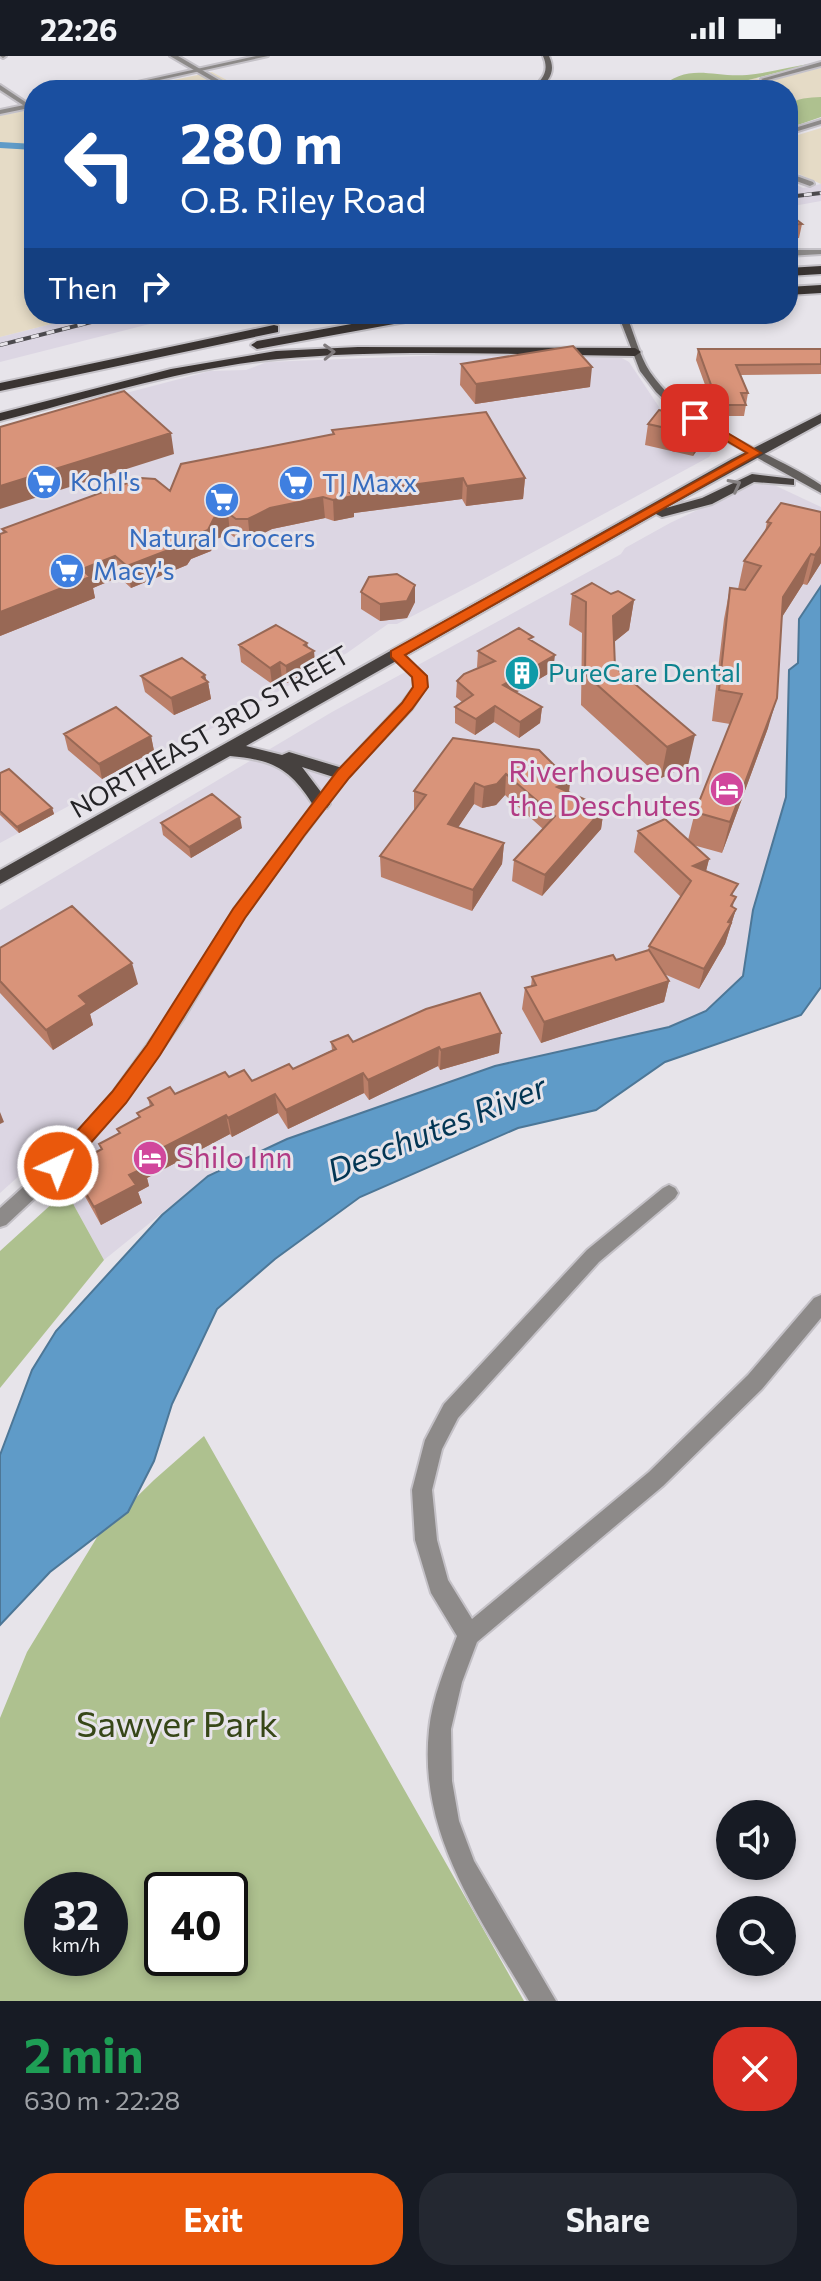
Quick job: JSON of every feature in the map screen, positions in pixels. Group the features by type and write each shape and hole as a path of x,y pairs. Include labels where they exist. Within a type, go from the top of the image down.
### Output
{"highway":[{"path":"798,271 821,270"},
{"path":"798,282 821,281"},
{"path":"798,290 821,289"},
{"path":"0,381 239,324"},
{"path":"0,387 300,324"},
{"path":"0,414 250,346 372,324"},
{"path":"0,414 171,373 276,355 358,351 635,352"}],"main road":[{"path":"544,80 551,68 546,56"},
{"path":"625,324 635,352 649,378 664,395 695,418 821,490"},
{"name":"NORTHEAST 3RD STREET","path":"0,878 821,418"},
{"path":"755,453 768,469 821,500"},
{"path":"635,520 707,501 746,479 774,478 789,482"},
{"path":"227,750 279,754 343,774"},
{"path":"261,753 296,767 321,804"}],"street":[{"path":"173,56 215,80"},
{"path":"150,80 265,56"},
{"path":"764,79 821,64"},
{"path":"0,87 24,101"},
{"path":"0,112 24,107"},
{"path":"798,129 821,122"},
{"path":"798,179 810,184"},
{"path":"798,253 821,252"},
{"path":"0,1219 58,1166 119,1097 178,1014 239,913 343,774 407,706 420,687 419,676 396,654"},
{"path":"469,1635 439,1585 426,1540 422,1490 432,1447 451,1411 593,1256 669,1193"},
{"path":"543,2001 465,1868 447,1821 440,1781 440,1729 451,1682 469,1635 656,1479 755,1382 821,1304"}],"shaded area":[{"path":"821,68 821,117 798,114 798,80 774,80"},
{"path":"212,72 227,80 173,80"},
{"path":"24,111 24,324 51,324 0,337 0,116"},
{"path":"821,128 821,184 798,174 798,135"},
{"path":"821,184 821,201 798,205 798,186 803,188"},
{"path":"51,324 150,324 0,362 0,337"},
{"path":"446,355 620,357 629,362 661,410 712,442 714,449 709,457 478,582 397,624 388,624 347,653 209,730 172,745 101,784 104,787 0,843 0,426 210,371 246,370 267,362"},
{"path":"772,484 821,507 821,586 799,619 798,663 789,670 786,796 753,910 743,976 706,1011 669,1027 208,1176 104,1260 66,1191 40,1157 0,1193 0,910 332,712 621,554 625,548 670,523 750,485"}],"green space":[{"path":"815,63 748,80 671,80 690,73 764,73"},
{"path":"821,97 821,117 798,125 798,100"},
{"path":"66,1191 104,1260 0,1388 0,1251"},
{"name":"Sawyer Park","path":"204,1436 524,2001 0,2001 0,1718 27,1652 99,1534"}],"water":[{"name":"Deschutes River","path":"821,586 821,987 801,1015 665,1062 596,1110 518,1128 360,1197 275,1259 217,1309 172,1404 154,1461 128,1512 50,1572 0,1625 0,1455 32,1370 56,1331 162,1215 208,1176 287,1139 495,1066 669,1027 706,1011 743,976 753,910 786,797 789,670 798,663 799,619"}],"building":[{"path":"573,346 592,367 476,384 461,364"},
{"path":"698,349 821,349 821,364 736,365 748,393 741,393 746,405 724,405 720,393 714,393"},
{"path":"124,391 171,433 0,486 0,427"},
{"path":"659,410 707,421 697,435 648,424"},
{"path":"486,412 525,478 467,486 463,478 350,493 353,496 333,500 323,497 270,508 248,519 236,519 228,513 214,518 208,530 188,538 184,544 127,566 115,556 82,569 90,577 0,612 0,534 6,532 2,529 141,478 155,479 170,491 181,464 334,434 332,430"},
{"path":"781,503 821,512 821,546 815,555 811,554 783,597 777,698 730,822 695,812 742,694 719,690 730,588 745,590 761,566 744,561"},
{"path":"397,574 415,585 407,601 380,604 361,592 369,577"},
{"path":"592,583 611,594 618,591 634,600 613,616 615,667 695,735 667,747 585,674 586,602 572,594"},
{"path":"276,625 307,643 304,645 314,651 286,666 280,662 270,668 239,645"},
{"path":"519,628 533,637 529,639 555,655 503,685 542,707 520,722 495,706 476,719 455,707 473,695 457,681 464,674 495,661 478,651"},
{"path":"182,658 205,675 202,677 208,682 171,698 141,676"},
{"path":"116,707 151,736 99,764 64,734"},
{"path":"453,738 539,750 570,781 557,787 604,808 545,875 514,860 555,816 506,774 497,784 484,787 475,783 448,824 504,843 473,890 380,856 426,795 414,791"},
{"path":"9,769 52,808 17,827 0,811 0,773"},
{"path":"212,794 240,817 189,847 161,823"},
{"path":"665,819 709,859 693,866 738,884 731,895 736,897 731,906 736,909 728,922 731,923 704,969 649,946 691,881 638,831"},
{"path":"72,906 132,963 79,996 87,1004 46,1030 0,981 0,948"},
{"path":"649,950 669,981 544,1022 525,988 536,985 532,977 613,955 616,960"},
{"path":"480,993 501,1033 441,1050 439,1047 368,1080 363,1073 286,1110 275,1094 228,1118 226,1115 139,1160 144,1168 129,1175 136,1185 94,1207 74,1173 90,1165 85,1158 102,1149 99,1144 120,1133 117,1129 140,1117 137,1113 153,1105 148,1098 170,1087 175,1094 225,1072 229,1077 244,1070 252,1081 289,1064 293,1069 336,1049 331,1042 348,1035 353,1042 426,1009"}],"waterway":[{"path":"0,145 24,146"}],"railway":[{"path":"798,196 821,193"},
{"path":"0,345 83,324"}],"place":[{"name":"Kohl's","path":"44,482"},
{"name":"TJ Maxx","path":"296,483"},
{"name":"Natural Grocers","path":"222,500"},
{"name":"Macy's","path":"67,571"},
{"name":"PureCare Dental","path":"522,673"},
{"name":"Riverhouse on the Deschutes","path":"727,789"},
{"name":"Shilo Inn","path":"150,1158"}],"route":[{"path":"58,1166 119,1097 153,1050 239,913 298,832 343,774 407,706 420,687 419,676 412,666 396,654 755,453 695,418"}]}
